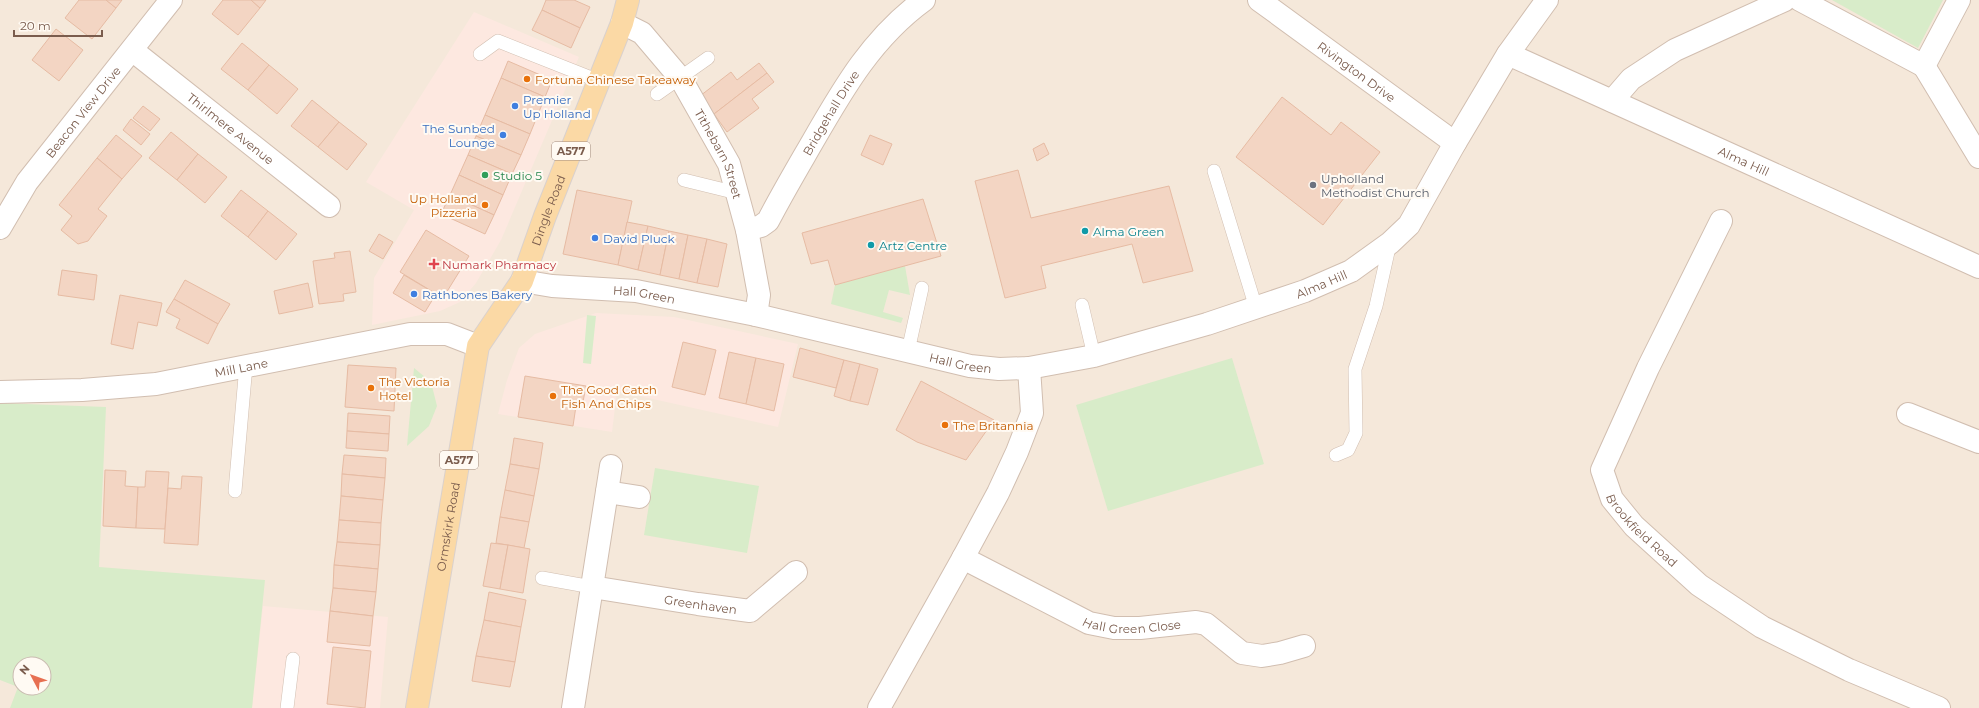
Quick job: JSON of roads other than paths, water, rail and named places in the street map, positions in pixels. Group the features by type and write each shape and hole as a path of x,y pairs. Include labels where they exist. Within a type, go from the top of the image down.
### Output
{"main road":[{"name":"Dingle Road","path":"478,346 522,281 545,216 622,23 628,0"},
{"name":"Ormskirk Road","path":"417,708 478,346"}],"street":[{"name":"Beacon View Drive","path":"0,228 27,182 171,0"},
{"name":"Bridgehall Drive","path":"747,230 761,226 768,221 840,93 858,66 885,35 924,0"},
{"name":"Alma Hill","path":"1029,368 1094,356 1207,324 1305,291 1351,271 1390,243 1409,225 1455,143 1508,54 1547,0"},
{"path":"1612,101 1631,78 1675,50 1785,0"},
{"path":"1800,0 1924,66 1979,157"},
{"path":"1924,66 1959,0"},
{"name":"Rivington Drive","path":"1260,1 1455,143"},
{"name":"Tithebarn Street","path":"622,23 642,33 681,79 729,164 747,230 759,295 756,315"},
{"name":"Thirlmere Avenue","path":"132,50 329,206"},
{"name":"Alma Hill","path":"1508,54 1979,267"},
{"name":"Brookfield Road","path":"1721,221 1655,354 1602,470 1612,499 1634,526 1699,585 1762,627 1849,670 1939,708"},
{"name":"Hall Green","path":"522,281 552,286 636,291 756,315 970,366 999,369 1029,368"},
{"name":"Mill Lane","path":"0,392 82,390 156,384 246,365 410,334 447,334 478,346"},
{"path":"879,708 963,558 1000,489 1017,452 1032,413 1029,368"},
{"path":"1908,414 1979,442"},
{"path":"573,708 611,466"},
{"path":"607,492 639,497"},
{"name":"Hall Green Close","path":"963,558 1089,623 1114,628 1140,628 1196,622 1206,624 1242,653 1262,656 1280,653 1304,646"},
{"name":"Greenhaven","path":"592,587 750,611 796,572"}],"lane":[{"path":"480,54 498,40 600,81"},
{"path":"657,94 681,79 708,58"},
{"path":"1214,171 1256,308"},
{"path":"684,180 737,192"},
{"path":"1336,455 1348,450 1356,433 1356,369 1376,306 1390,243"},
{"path":"908,351 922,288"},
{"path":"1082,305 1094,356"},
{"path":"235,491 246,365"},
{"path":"542,578 592,587"},
{"path":"287,708 293,659"}],"place":[{"name":"Fortuna Chinese Takeaway","path":"527,79"},
{"name":"Premier Up Holland","path":"515,106"},
{"name":"The Sunbed Lounge","path":"503,135"},
{"name":"Studio 5","path":"485,175"},
{"name":"Upholland Methodist Church","path":"1313,185"},
{"name":"Up Holland Pizzeria","path":"485,205"},
{"name":"Alma Green","path":"1085,231"},
{"name":"David Pluck","path":"595,238"},
{"name":"Artz Centre","path":"871,245"},
{"name":"Numark Pharmacy","path":"434,264"},
{"name":"Rathbones Bakery","path":"414,294"},
{"name":"The Victoria Hotel","path":"371,388"},
{"name":"The Good Catch Fish And Chips","path":"553,396"},
{"name":"The Britannia","path":"945,425"}]}
